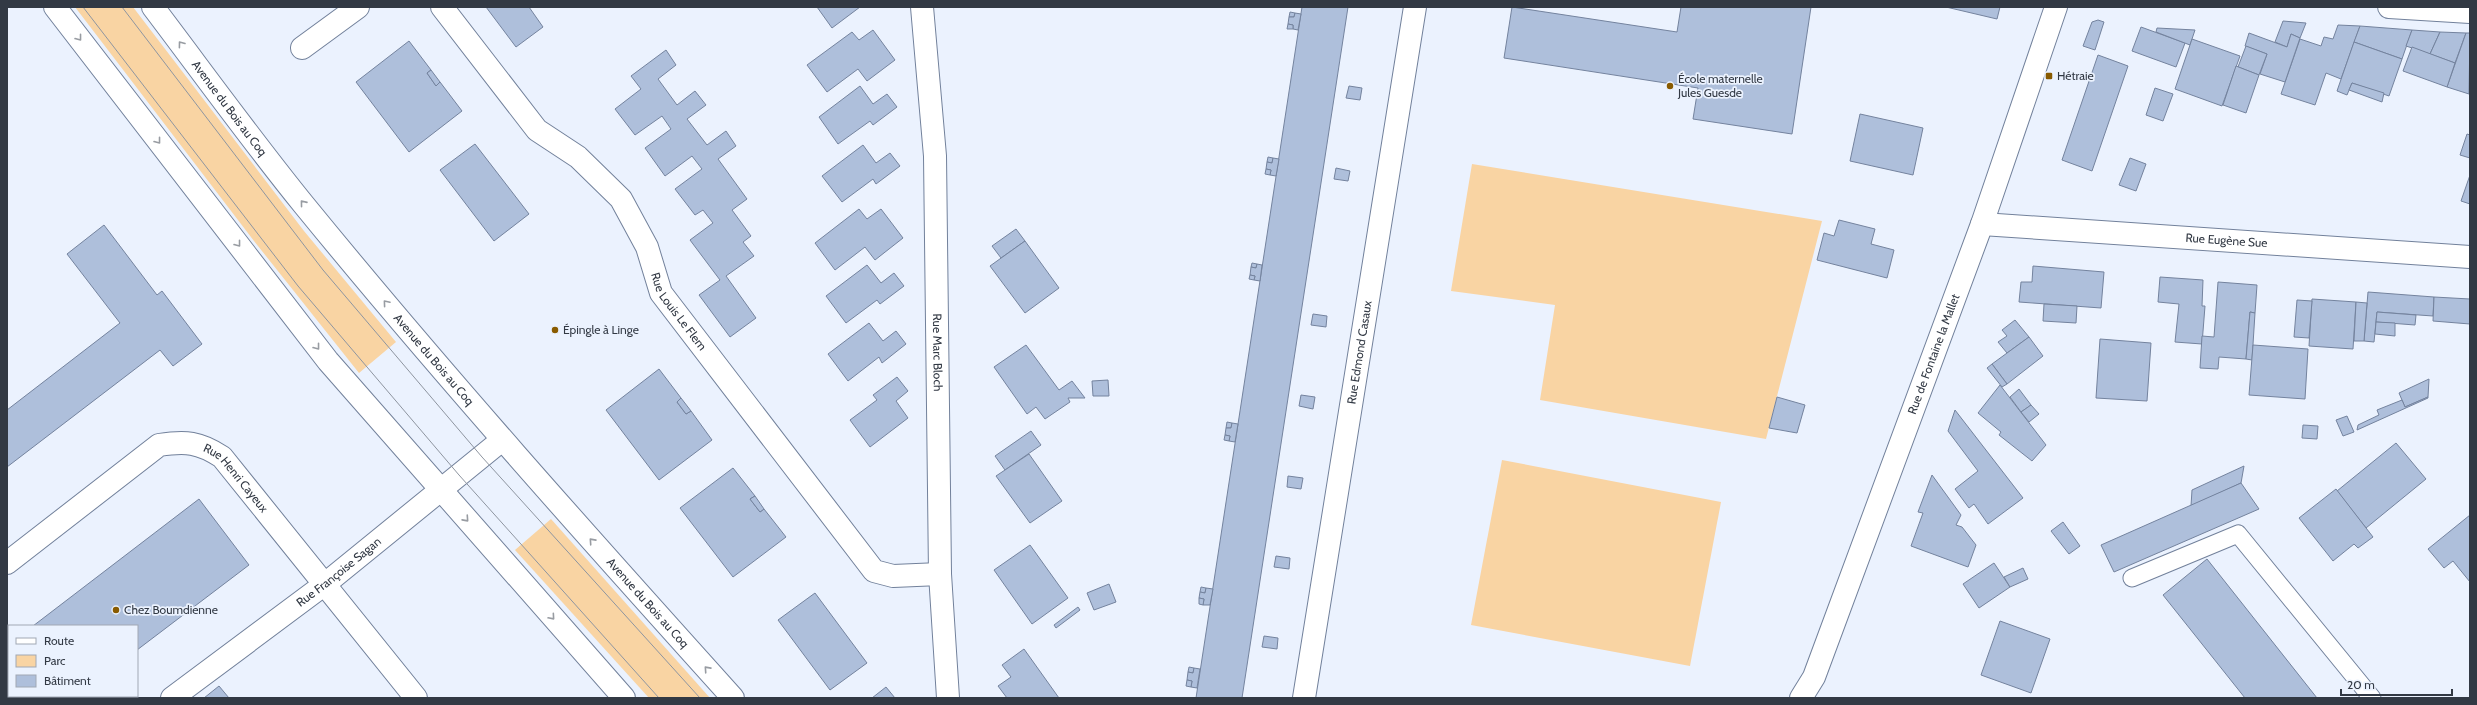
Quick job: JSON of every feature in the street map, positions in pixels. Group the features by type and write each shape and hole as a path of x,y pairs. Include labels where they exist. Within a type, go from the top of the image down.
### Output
{"street":[{"path":"55,7 328,361 624,698"},
{"name":"Avenue du Bois au Coq","path":"153,7 303,204 502,440 733,698"},
{"path":"302,48 358,7"},
{"name":"Rue Louis Le Flem","path":"442,7 537,130 578,157 621,199 647,247 661,293 874,571 893,576 940,574"},
{"name":"Rue Marc Bloch","path":"922,7 935,156 940,574 948,698"},
{"name":"Rue Edmond Casaux","path":"1304,698 1415,7"},
{"name":"Rue de Fontaine la Mallet","path":"1801,698 1814,677 1982,224 2056,7"},
{"path":"2389,7 2470,12"},
{"name":"Rue Eugène Sue","path":"1982,224 2470,257"},
{"name":"Rue Françoise Sagan","path":"172,698 324,584 502,440"},
{"name":"Rue Henri Cayeux","path":"7,563 159,445 180,442 205,445 222,456 416,698"}],"lane":[{"path":"2132,578 2238,534 2372,698"}],"green space":[{"path":"75,7 133,7 304,231 396,342 359,373 254,241"},
{"path":"1472,164 1822,221 1766,439 1540,400 1555,305 1451,291"},
{"path":"1502,460 1721,502 1690,666 1471,625"},
{"path":"551,519 710,698 649,698 515,550"}],"building":[{"path":"486,7 529,7 543,27 516,47"},
{"path":"817,7 860,7 832,28"},
{"path":"1302,7 1348,7 1242,698 1196,698"},
{"path":"1512,7 1677,32 1681,7 1811,7 1792,134 1693,119 1698,88 1504,58"},
{"path":"1946,7 2000,7 1997,19"},
{"path":"1290,12 1295,13 1294,17 1289,17"},
{"path":"1295,13 1301,14 1298,30 1293,29 1293,25 1288,24 1289,17 1294,17"},
{"path":"2098,20 2104,22 2095,50 2083,46 2092,22"},
{"path":"2283,21 2306,23 2300,38 2291,34 2287,47 2275,42"},
{"path":"1288,24 1293,25 1293,29 1287,29"},
{"path":"2338,25 2360,26 2341,79 2326,73 2315,105 2281,94 2300,39 2321,46 2324,37 2333,39"},
{"path":"2360,26 2412,30 2402,59 2354,42"},
{"path":"2141,27 2185,43 2176,67 2132,51"},
{"path":"2157,28 2195,30 2190,45 2156,32"},
{"path":"873,30 895,60 867,81 858,69 827,92 807,65 852,32 859,40"},
{"path":"2412,30 2440,32 2430,54 2406,46"},
{"path":"2440,32 2466,33 2455,63 2430,54"},
{"path":"2249,33 2287,47 2291,34 2300,38 2285,82 2260,74 2267,54 2245,46"},
{"path":"2466,33 2470,33 2469,94 2447,87"},
{"path":"2192,39 2240,56 2222,106 2175,89"},
{"path":"409,41 431,70 427,73 436,86 440,82 462,111 409,152 356,82"},
{"path":"2354,42 2402,59 2389,96 2352,83 2347,95 2337,91"},
{"path":"2246,46 2267,54 2259,75 2238,67"},
{"path":"2412,47 2455,63 2447,87 2403,71"},
{"path":"666,50 676,65 658,79 677,105 695,91 706,105 687,119 707,145 726,131 736,146 718,159 747,199 732,210 751,236 743,242 754,256 726,276 756,318 730,337 699,295 720,280 690,240 713,223 703,210 695,215 675,189 702,169 692,156 665,176 645,148 671,129 662,116 635,135 615,109 641,89 631,76"},
{"path":"2098,55 2128,66 2092,171 2062,160"},
{"path":"2236,66 2259,75 2246,113 2223,105"},
{"path":"431,70 440,82 436,86 427,73"},
{"path":"2352,83 2384,93 2382,102 2349,90"},
{"path":"860,86 873,104 887,94 897,107 873,125 870,121 838,144 819,117"},
{"path":"1349,86 1362,88 1360,100 1346,98"},
{"path":"2155,88 2173,94 2163,121 2146,115"},
{"path":"1860,114 1923,128 1913,175 1850,161"},
{"path":"2467,134 2470,135 2470,158 2460,155"},
{"path":"475,144 529,214 494,241 440,170"},
{"path":"863,145 876,163 890,153 900,166 876,184 873,179 842,202 822,176"},
{"path":"1268,157 1273,158 1272,163 1267,162"},
{"path":"1273,158 1279,159 1276,176 1270,175 1271,170 1266,169 1267,162 1272,163"},
{"path":"2130,158 2146,164 2136,191 2119,185"},
{"path":"1336,168 1350,171 1348,181 1334,179"},
{"path":"1266,169 1271,170 1270,175 1265,174"},
{"path":"2470,175 2470,204 2461,201"},
{"path":"859,209 867,219 881,209 903,238 875,260 865,247 835,270 815,243"},
{"path":"1839,220 1875,229 1871,244 1894,250 1887,278 1817,260 1824,233 1834,236"},
{"path":"104,225 157,295 162,291 202,344 173,366 160,350 7,467 7,410 120,323 67,254"},
{"path":"1016,229 1025,241 1001,258 992,246"},
{"path":"1025,241 1059,288 1025,313 990,266"},
{"path":"1252,263 1257,264 1256,268 1251,267"},
{"path":"1257,264 1262,265 1260,281 1254,280 1255,276 1250,275 1251,267 1256,268"},
{"path":"867,265 881,283 894,273 904,286 880,304 877,300 846,323 826,296"},
{"path":"2033,266 2104,272 2101,308 2019,302 2021,282 2032,282"},
{"path":"1250,275 1255,276 1254,280 1249,279"},
{"path":"2160,277 2203,280 2202,306 2205,306 2202,344 2175,342 2179,304 2158,302"},
{"path":"2218,282 2257,285 2255,313 2250,312 2246,359 2219,357 2218,369 2200,368 2202,336 2214,337"},
{"path":"2368,292 2434,297 2433,316 2377,312 2374,342 2364,341"},
{"path":"2434,297 2470,299 2470,324 2433,321"},
{"path":"2312,299 2356,302 2353,349 2309,346"},
{"path":"2297,300 2312,301 2309,338 2294,337"},
{"path":"2356,302 2367,303 2364,341 2354,341"},
{"path":"2044,304 2077,306 2076,323 2043,321"},
{"path":"2250,312 2255,313 2252,360 2246,359"},
{"path":"2377,312 2416,315 2415,325 2376,322"},
{"path":"1313,314 1327,316 1326,327 1311,325"},
{"path":"2015,320 2029,337 2007,353 1998,342 2007,336 2002,330"},
{"path":"2376,322 2395,323 2395,336 2375,334"},
{"path":"869,323 883,341 896,331 906,344 882,363 879,357 848,381 828,354"},
{"path":"2029,337 2043,356 2007,384 1992,364"},
{"path":"2100,339 2151,343 2147,401 2096,398"},
{"path":"1026,345 1059,390 1072,381 1085,398 1068,398 1070,402 1045,419 1036,407 1027,414 994,367"},
{"path":"2253,345 2308,349 2305,399 2249,395"},
{"path":"1992,364 2007,384 2002,387 1987,368"},
{"path":"659,369 681,398 677,402 686,414 691,411 712,440 659,480 606,410"},
{"path":"897,377 908,391 896,401 908,418 870,447 850,420 877,400 873,395"},
{"path":"2429,379 2428,397 2405,407 2399,393"},
{"path":"1108,380 1109,396 1093,396 1092,381"},
{"path":"2000,385 2046,445 2032,461 1999,435 2001,432 1978,413"},
{"path":"2019,389 2031,405 2021,412 2010,397"},
{"path":"1301,395 1315,397 1313,409 1299,406"},
{"path":"1777,397 1805,405 1797,433 1769,428"},
{"path":"2428,397 2357,430 2358,425 2379,415 2377,410 2402,400 2405,407"},
{"path":"681,398 691,411 686,414 677,402"},
{"path":"2031,405 2039,414 2029,422 2021,412"},
{"path":"1955,410 2023,498 1988,524 1974,504 1969,508 1955,489 1978,471 1948,431"},
{"path":"2347,416 2354,432 2343,436 2336,420"},
{"path":"1227,422 1232,423 1231,428 1226,428"},
{"path":"1232,423 1238,424 1235,442 1229,441 1230,436 1225,435 1226,428 1231,428"},
{"path":"2303,425 2318,426 2317,439 2302,438"},
{"path":"1031,431 1041,445 1005,470 995,456"},
{"path":"1225,435 1230,436 1229,441 1224,440"},
{"path":"2396,443 2426,479 2366,528 2337,491"},
{"path":"1029,454 1062,501 1030,523 996,476"},
{"path":"2244,466 2241,483 2191,506 2192,490"},
{"path":"733,468 755,496 750,499 760,512 764,509 786,537 733,577 680,508"},
{"path":"1932,475 1961,515 1956,525 1962,527 1976,545 1968,567 1911,546 1923,513 1918,512"},
{"path":"1288,476 1303,478 1301,489 1287,487"},
{"path":"2241,483 2259,509 2114,572 2101,545"},
{"path":"2336,489 2373,537 2358,548 2354,544 2333,561 2299,518"},
{"path":"755,496 764,509 760,512 750,499"},
{"path":"199,499 249,565 138,649 138,625 34,625"},
{"path":"2470,515 2470,582 2453,561 2444,568 2428,549"},
{"path":"2063,522 2080,546 2069,554 2051,531"},
{"path":"1030,545 1068,598 1032,624 994,570"},
{"path":"1276,556 1290,558 1289,569 1274,567"},
{"path":"2207,559 2317,698 2245,698 2163,595"},
{"path":"1994,563 2010,587 1979,608 1963,584"},
{"path":"2023,568 2028,579 2010,587 2004,577"},
{"path":"1109,584 1116,602 1094,610 1087,593"},
{"path":"1201,587 1206,588 1205,593 1200,592"},
{"path":"1206,588 1213,589 1210,605 1203,605 1204,599 1199,598 1200,592 1205,593"},
{"path":"815,593 867,663 830,690 778,620"},
{"path":"1199,598 1204,599 1203,605 1199,604"},
{"path":"1078,607 1080,610 1056,628 1054,625"},
{"path":"2000,621 2050,639 2031,693 1981,675"},
{"path":"1264,636 1278,638 1277,649 1262,647"},
{"path":"8,645 8,697 76,697 7,698"},
{"path":"1024,649 1059,698 1007,698 998,686 1011,677 1002,665"},
{"path":"1189,667 1194,668 1193,673 1188,672"},
{"path":"1194,668 1200,669 1197,688 1191,687 1192,681 1187,680 1188,672 1193,673"},
{"path":"1187,680 1192,681 1191,687 1186,686"},
{"path":"219,686 229,698 204,698"},
{"path":"886,687 895,698 872,698"},
{"path":"76,697 104,697 103,698 74,698"}],"tram line":[{"path":"83,7 298,286 459,475 659,698"},
{"path":"122,7 323,270 482,457 700,698"}],"place":[{"name":"Hétraie","path":"2049,76"},
{"name":"École maternelle Jules Guesde","path":"1670,86"},
{"name":"Épingle à Linge","path":"555,330"},
{"name":"Chez Boumdienne","path":"116,610"}]}
